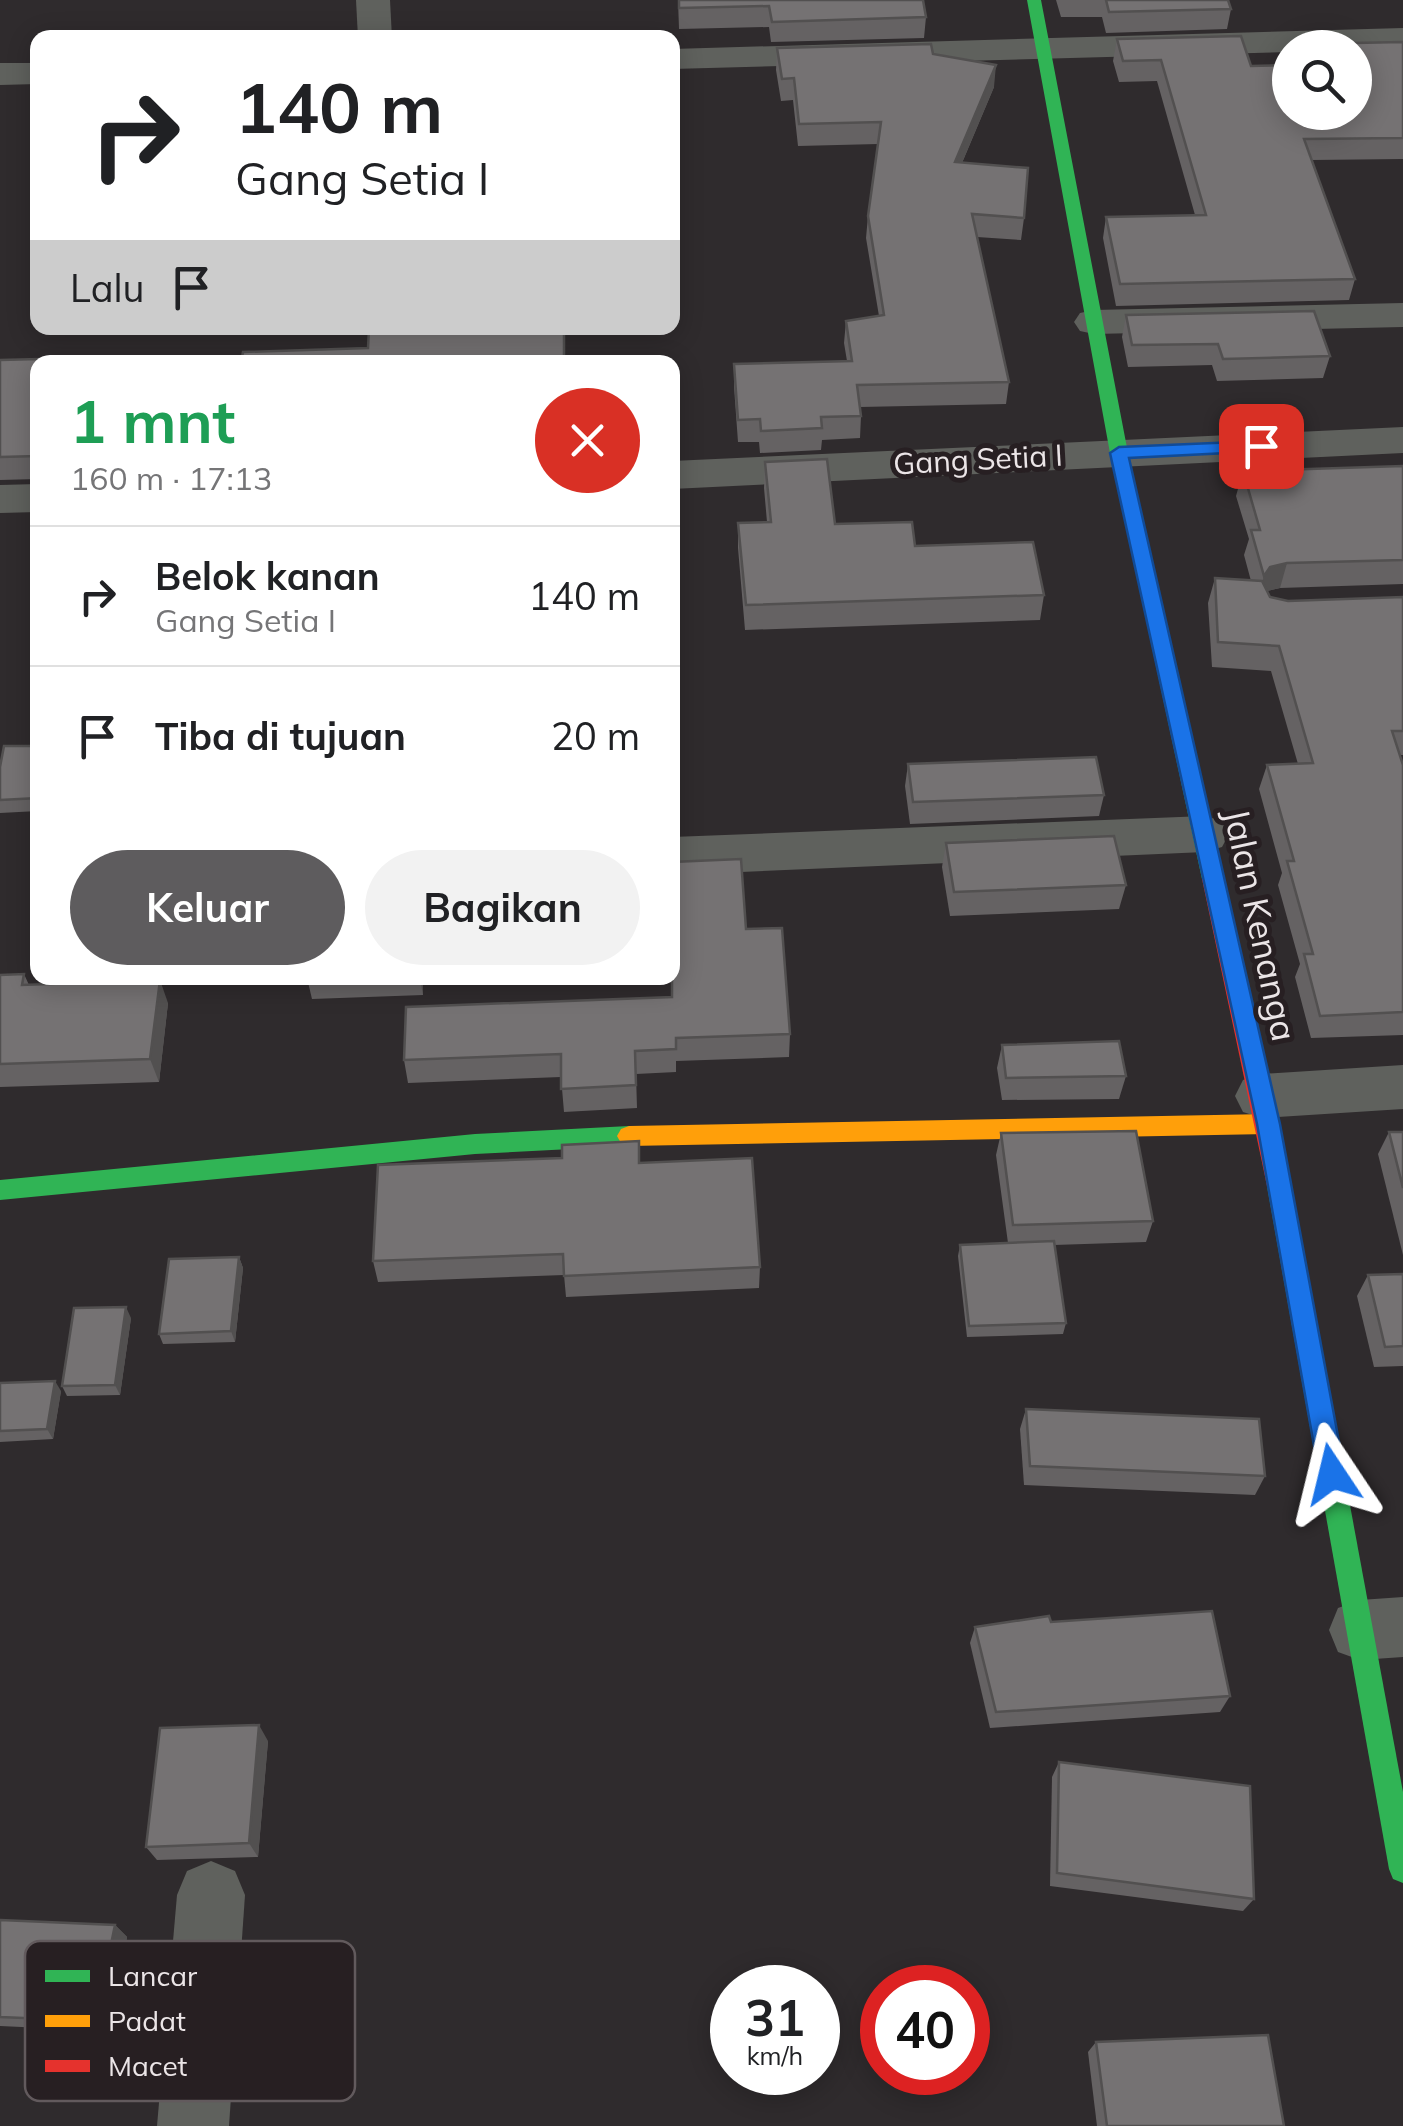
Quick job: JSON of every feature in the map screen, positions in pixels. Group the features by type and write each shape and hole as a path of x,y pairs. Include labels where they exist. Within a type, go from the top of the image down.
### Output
{"street":[{"path":"373,0 375,30"},
{"name":"Jalan Kenanga","path":"1034,0 1119,453 1382,1629 1403,1869"},
{"path":"680,59 1403,38"},
{"path":"0,74 30,73"},
{"path":"1094,322 1403,314"},
{"name":"Gang Setia I","path":"680,475 1403,440"},
{"path":"0,500 30,498"},
{"path":"680,856 1204,834"},
{"path":"0,1190 475,1144 1265,1110 1403,1088"},
{"path":"207,1941 211,1895"},
{"path":"193,2126 195,2101"}],"building":[{"path":"679,0 923,0 926,17 772,22 769,6 679,8"},
{"path":"1106,0 1228,0 1231,9 1109,12"},
{"path":"1241,36 1251,66 1272,65 1272,130 1372,130 1372,43 1403,42 1403,138 1304,139 1355,279 1120,284 1106,217 1206,215 1161,60 1123,61 1117,39"},
{"path":"931,44 933,54 996,65 955,162 1028,168 1024,218 972,214 1009,382 857,385 861,416 821,417 822,428 761,431 760,419 738,420 734,364 852,361 846,321 884,315 868,216 881,122 799,124 794,78 782,79 777,48"},
{"path":"1314,311 1330,356 1223,359 1218,344 1132,345 1126,315"},
{"path":"369,335 564,335 564,355 242,355 368,348"},
{"path":"30,359 30,456 0,457 0,360"},
{"path":"827,459 835,524 912,522 915,546 1033,542 1044,595 746,605 738,523 771,522 765,462"},
{"path":"1403,466 1403,560 1287,563 1270,567 1264,576 1251,530 1260,530 1243,471"},
{"path":"1215,578 1262,581 1270,597 1288,601 1403,597 1403,731 1392,731 1403,765 1403,1012 1320,1016 1304,954 1313,954 1287,861 1294,861 1267,765 1313,763 1279,646 1218,642"},
{"path":"4,746 30,746 30,798 0,800"},
{"path":"1096,757 1104,795 913,802 908,764"},
{"path":"1114,836 1126,885 954,892 946,843"},
{"path":"741,859 746,929 782,928 790,1034 676,1038 676,1049 635,1051 636,1085 561,1089 561,1054 404,1060 406,1007 672,997 672,985 680,985 680,862"},
{"path":"24,974 22,985 159,985 150,1059 0,1064 0,975"},
{"path":"1119,1041 1126,1076 1006,1078 1002,1045"},
{"path":"1136,1131 1153,1221 1013,1225 1001,1133"},
{"path":"1389,1132 1403,1132 1403,1188"},
{"path":"639,1141 639,1163 752,1158 760,1267 564,1276 563,1254 373,1261 378,1165 562,1158 562,1145"},
{"path":"1054,1241 1066,1323 969,1326 960,1245"},
{"path":"239,1257 231,1331 159,1334 169,1259"},
{"path":"1403,1274 1403,1346 1385,1347 1368,1275"},
{"path":"126,1307 115,1385 62,1386 74,1308"},
{"path":"55,1381 47,1429 0,1431 0,1383"},
{"path":"1026,1409 1259,1419 1265,1476 1030,1466"},
{"path":"1212,1611 1230,1696 996,1712 975,1627 1049,1616 1051,1622"},
{"path":"259,1725 249,1843 146,1847 160,1728"},
{"path":"1059,1762 1250,1786 1254,1899 1057,1873"},
{"path":"0,1920 115,1925 112,1941 25,1941 25,2018 0,2017"},
{"path":"1268,2035 1284,2126 1107,2126 1096,2042"}],"traffic: fast":[{"path":"1034,0 1119,453 1213,879"},
{"path":"0,1190 475,1144 629,1136"},
{"path":"1279,1186 1403,1869"}],"traffic: slow":[{"path":"629,1136 1268,1124"}],"traffic: jam":[{"path":"1213,879 1279,1186"}],"route":[{"path":"1261,446 1119,453 1268,1124 1332,1474"}]}
